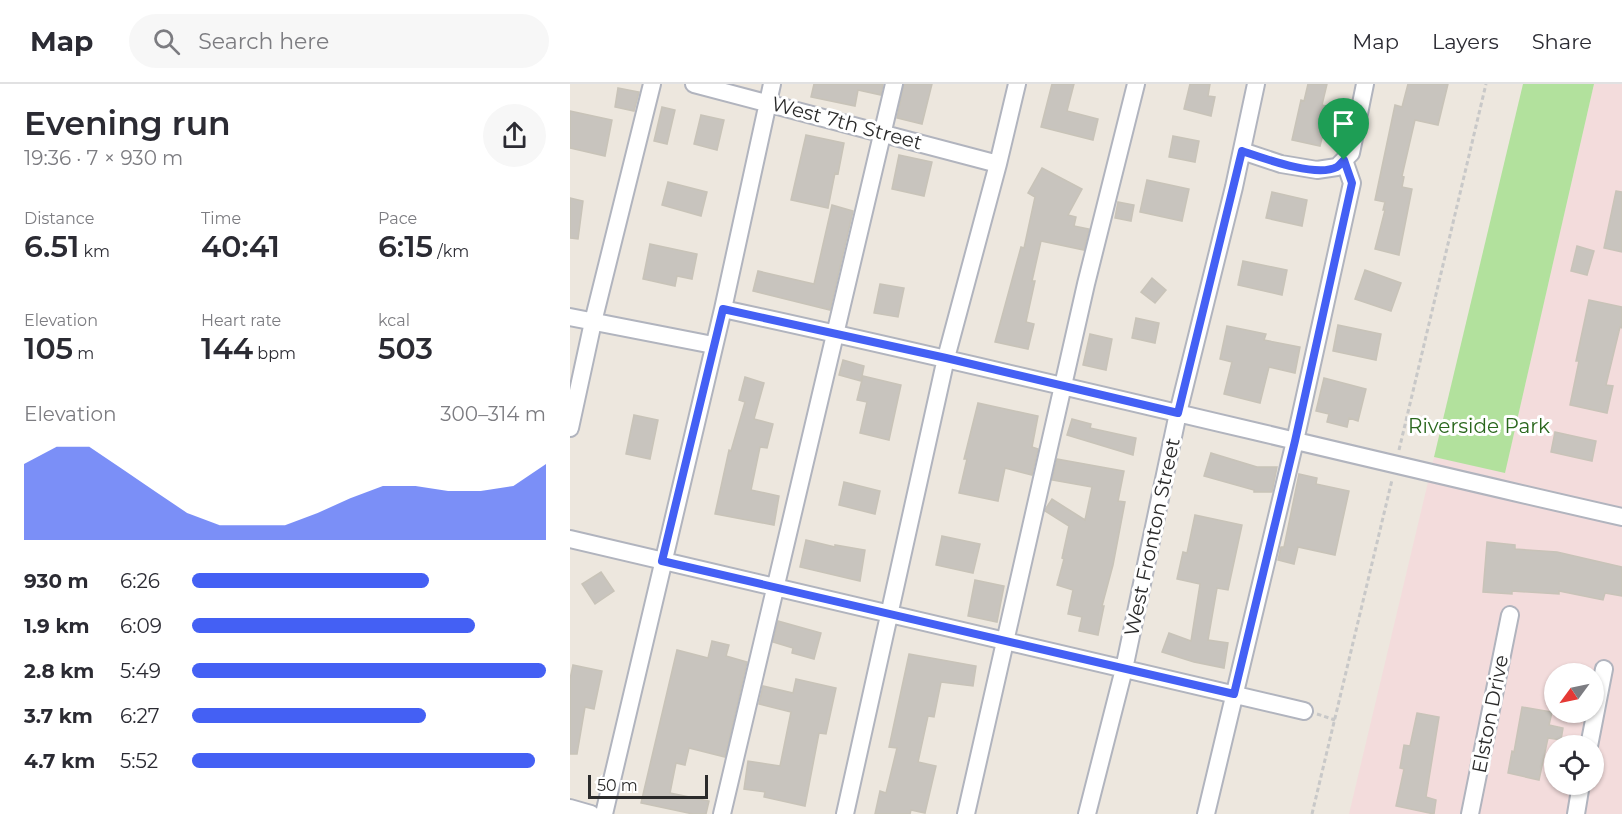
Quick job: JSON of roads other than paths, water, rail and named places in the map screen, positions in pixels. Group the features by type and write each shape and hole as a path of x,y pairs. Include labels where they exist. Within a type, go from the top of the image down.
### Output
{"street":[{"path":"570,428 593,322 652,84"},
{"name":"West 7th Street","path":"694,84 998,164"},
{"path":"604,814 723,309 772,84"},
{"path":"722,814 894,84"},
{"path":"845,814 946,358 1017,84"},
{"path":"966,814 1086,284 1136,84"},
{"name":"West Fronton Street","path":"1087,814 1124,669 1178,413 1242,151 1256,84"},
{"path":"1242,151 1281,164 1317,170 1337,167 1351,153 1365,84"},
{"path":"1206,814 1295,441 1352,183 1344,160"},
{"path":"723,309 946,358 1396,466 1622,517"},
{"path":"570,317 713,345"},
{"path":"570,539 1304,711"},
{"name":"Elston Drive","path":"1470,814 1510,615"},
{"path":"1576,814 1579,795"},
{"path":"570,808 591,814"}],"park label":[{"name":"Riverside Park","path":"1479,426"}]}
